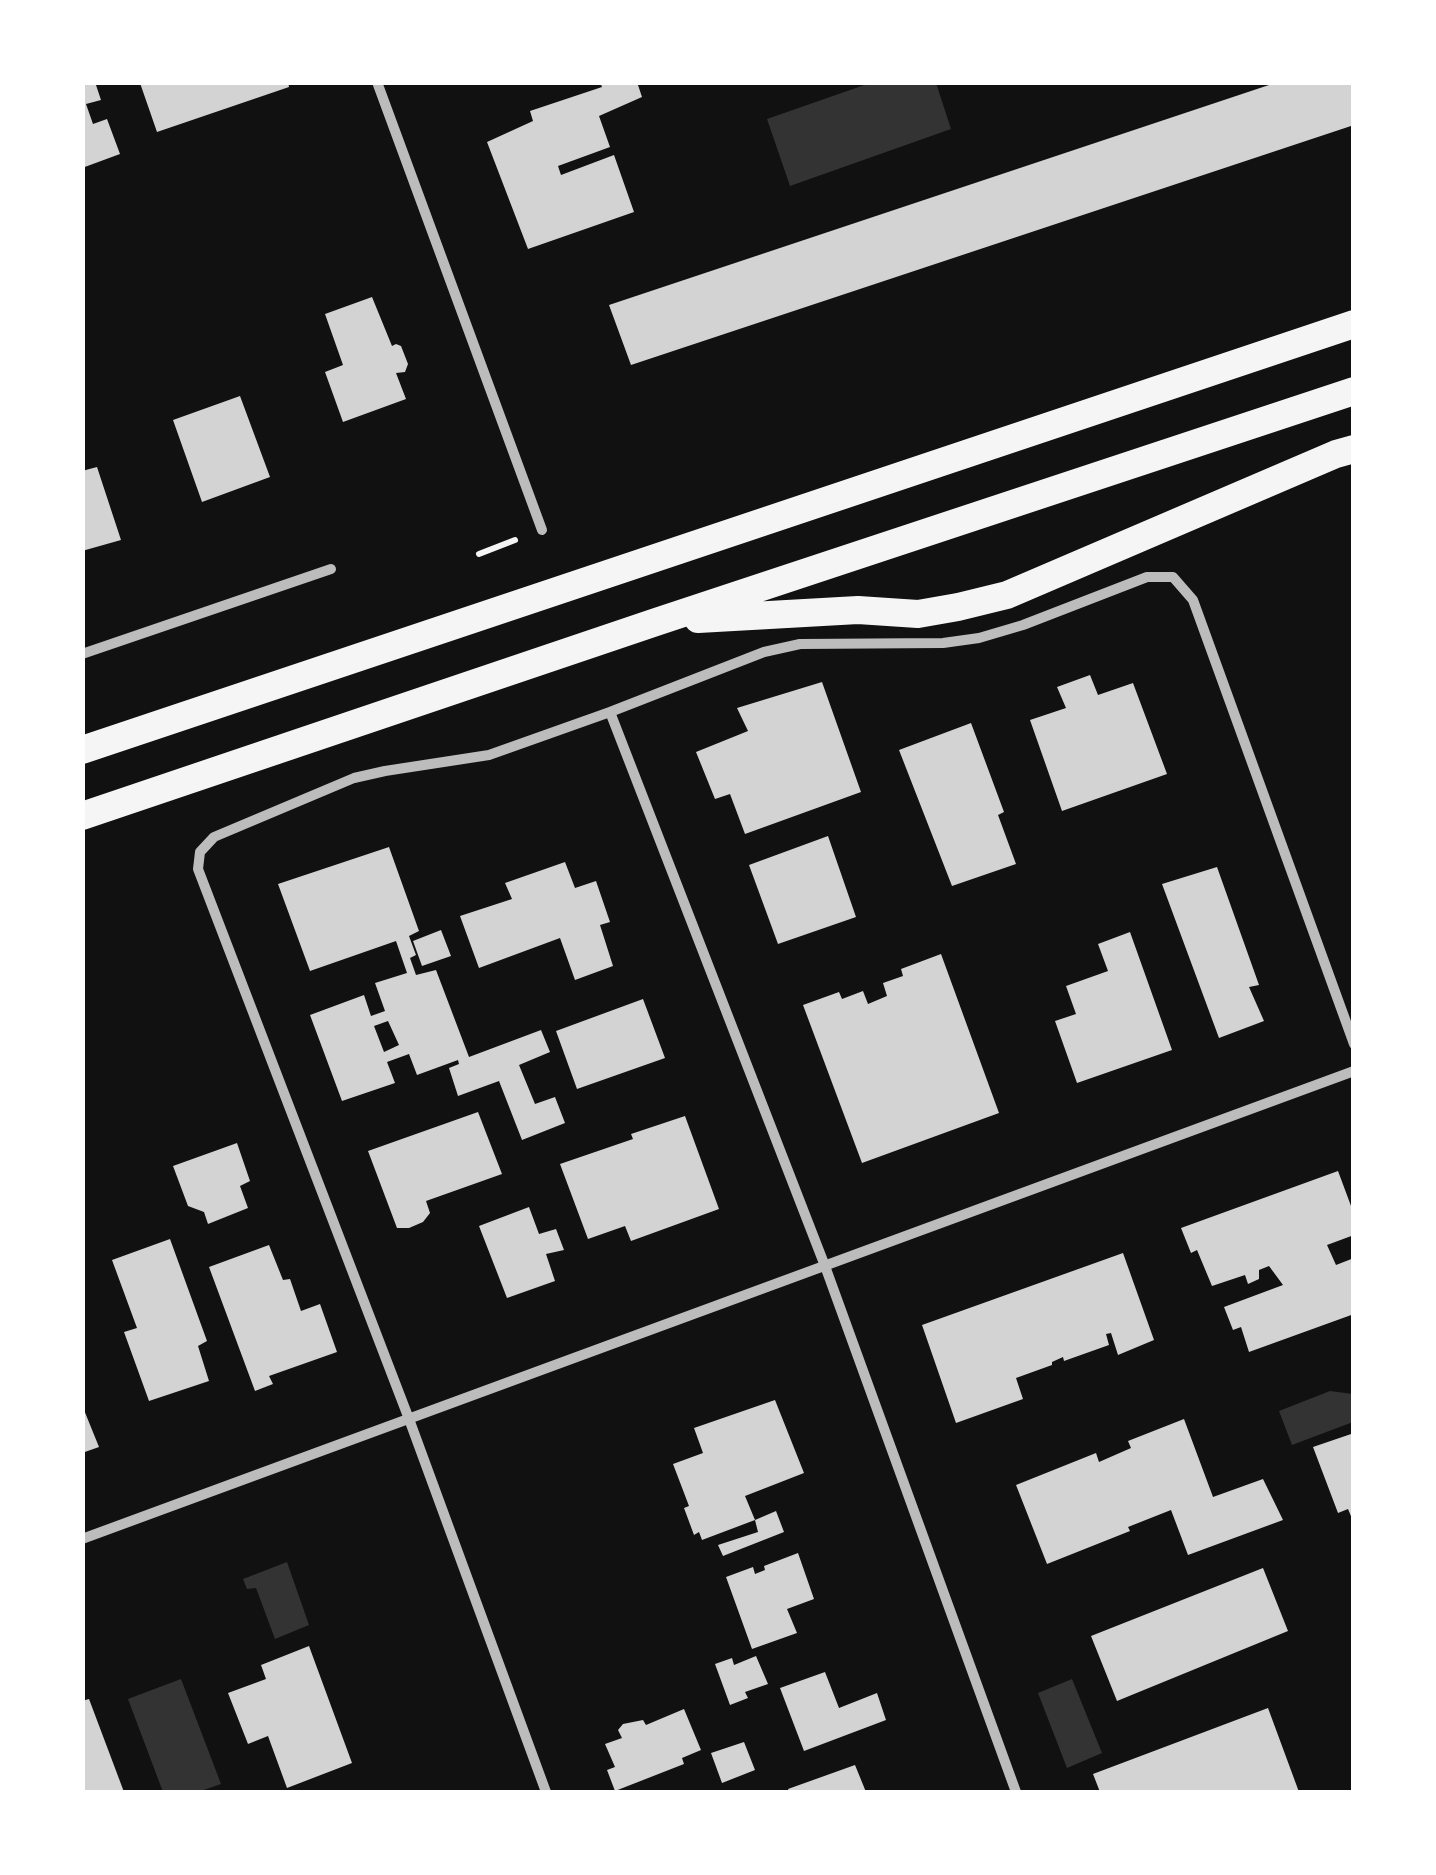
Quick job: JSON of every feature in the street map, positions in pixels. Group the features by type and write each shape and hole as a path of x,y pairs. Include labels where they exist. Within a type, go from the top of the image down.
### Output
{"highway":[{"path":"82,750 1354,324"},
{"path":"82,816 1354,391"},
{"path":"656,622 858,610 918,614 974,603 1006,595 1354,449"}],"street":[{"path":"377,82 542,530"},
{"path":"82,654 331,569"},
{"path":"546,1792 409,1419 198,869 200,852 214,836 354,778 488,755 764,652 800,644 942,643 979,638 1147,577 1173,576 1192,600 1354,1044"},
{"path":"610,712 825,1266 1016,1792"},
{"path":"82,1539 1354,1071"}],"path":[{"path":"479,554 542,530"}],"shaded area":[{"path":"873,82 936,83 951,129 790,186 767,119"},
{"path":"1330,1391 1353,1394 1353,1422 1292,1445 1279,1411"},
{"path":"287,1562 309,1625 275,1639 256,1588 247,1589 243,1579"},
{"path":"181,1679 221,1784 198,1792 163,1792 128,1699"},
{"path":"1072,1679 1102,1753 1067,1768 1038,1693"}],"building":[{"path":"82,82 95,82 101,100 86,104 93,124 107,119 120,154 82,168"},
{"path":"288,82 289,87 157,132 140,83"},
{"path":"600,82 637,82 642,97 599,116 610,147 558,166 561,175 614,155 634,212 528,249 487,142 533,121 530,111 602,87"},
{"path":"1278,82 1354,82 1354,125 631,365 609,305"},
{"path":"372,297 392,346 401,346 408,364 405,372 396,373 406,399 343,422 325,372 343,365 325,314"},
{"path":"240,396 270,477 202,502 173,420"},
{"path":"97,467 121,540 82,551 82,471"},
{"path":"1090,675 1098,695 1133,683 1167,774 1062,811 1030,720 1066,708 1057,687"},
{"path":"822,682 861,792 745,834 730,794 715,799 696,752 748,731 737,708"},
{"path":"971,723 1004,812 998,815 1016,864 952,886 899,750"},
{"path":"828,836 856,917 778,944 749,865"},
{"path":"389,847 419,931 409,936 416,955 410,958 416,975 436,970 469,1057 541,1030 550,1052 519,1065 535,1104 555,1097 565,1123 522,1140 499,1081 458,1096 449,1068 459,1064 458,1060 417,1075 409,1054 387,1062 395,1083 342,1101 310,1015 364,995 371,1016 385,1011 375,983 407,973 396,941 310,971 278,884","holes":["388,1021 399,1045 384,1052 374,1026"]},
{"path":"565,862 575,888 596,881 610,922 600,925 613,966 575,980 560,938 479,968 460,916 512,899 505,883"},
{"path":"1217,867 1259,985 1249,987 1264,1021 1219,1038 1162,884"},
{"path":"441,930 451,956 422,966 413,941"},
{"path":"1130,932 1172,1050 1077,1083 1055,1021 1076,1014 1066,986 1108,971 1098,944"},
{"path":"941,954 999,1113 862,1163 803,1005 839,992 842,999 863,991 868,1004 887,996 883,983 903,976 901,969"},
{"path":"643,999 665,1058 577,1089 556,1031"},
{"path":"478,1112 502,1174 426,1201 430,1213 423,1222 397,1228 368,1151"},
{"path":"685,1116 719,1209 631,1241 625,1226 588,1239 560,1164"},
{"path":"237,1143 250,1181 240,1186 248,1208 208,1224 204,1212 188,1206 173,1166"},
{"path":"1338,1171 1354,1214 1354,1235 1327,1245 1336,1265 1354,1258 1354,1314 1249,1352 1241,1327 1233,1330 1224,1307 1283,1285 1269,1266 1259,1270 1259,1279 1248,1284 1245,1275 1212,1286 1197,1250 1191,1253 1181,1228"},
{"path":"529,1207 539,1234 556,1229 564,1250 546,1254 555,1281 507,1298 479,1226"},
{"path":"170,1239 207,1341 198,1346 209,1381 149,1401 124,1332 137,1328 112,1260"},
{"path":"269,1245 283,1280 290,1279 301,1311 320,1304 337,1352 269,1376 273,1384 255,1391 209,1267"},
{"path":"1123,1253 1154,1340 1118,1355 1111,1333 1106,1334 1109,1345 1064,1361 1063,1357 1016,1378 1023,1399 956,1423 922,1325"},
{"path":"775,1400 804,1473 745,1496 755,1520 702,1540 699,1532 694,1535 684,1508 689,1506 673,1464 703,1453 694,1428"},
{"path":"82,1405 99,1447 82,1453"},
{"path":"1184,1419 1213,1497 1263,1479 1283,1520 1188,1555 1171,1510 1047,1564 1016,1485 1096,1453 1099,1462 1131,1448 1128,1441"},
{"path":"1354,1433 1353,1521 1348,1509 1338,1513 1313,1447"},
{"path":"776,1511 784,1532 723,1556 718,1545 758,1532 755,1520"},
{"path":"798,1553 814,1599 787,1609 797,1633 752,1649 726,1577 753,1567 755,1574 765,1570 764,1566"},
{"path":"1263,1568 1288,1631 1117,1701 1091,1636"},
{"path":"309,1646 352,1763 287,1788 268,1736 248,1744 228,1693 266,1679 261,1665"},
{"path":"756,1656 768,1684 745,1692 748,1698 730,1705 715,1664 732,1658 734,1665"},
{"path":"825,1672 839,1708 877,1693 886,1720 804,1751 780,1688"},
{"path":"89,1699 124,1792 82,1792 82,1701"},
{"path":"1268,1708 1299,1792 1100,1792 1093,1774"},
{"path":"684,1709 701,1750 682,1758 684,1764 615,1791 607,1770 615,1767 605,1744 622,1738 618,1730 623,1724 643,1720 646,1725"},
{"path":"744,1742 755,1770 722,1783 711,1753"},
{"path":"855,1765 866,1792 789,1792 788,1789"}]}
